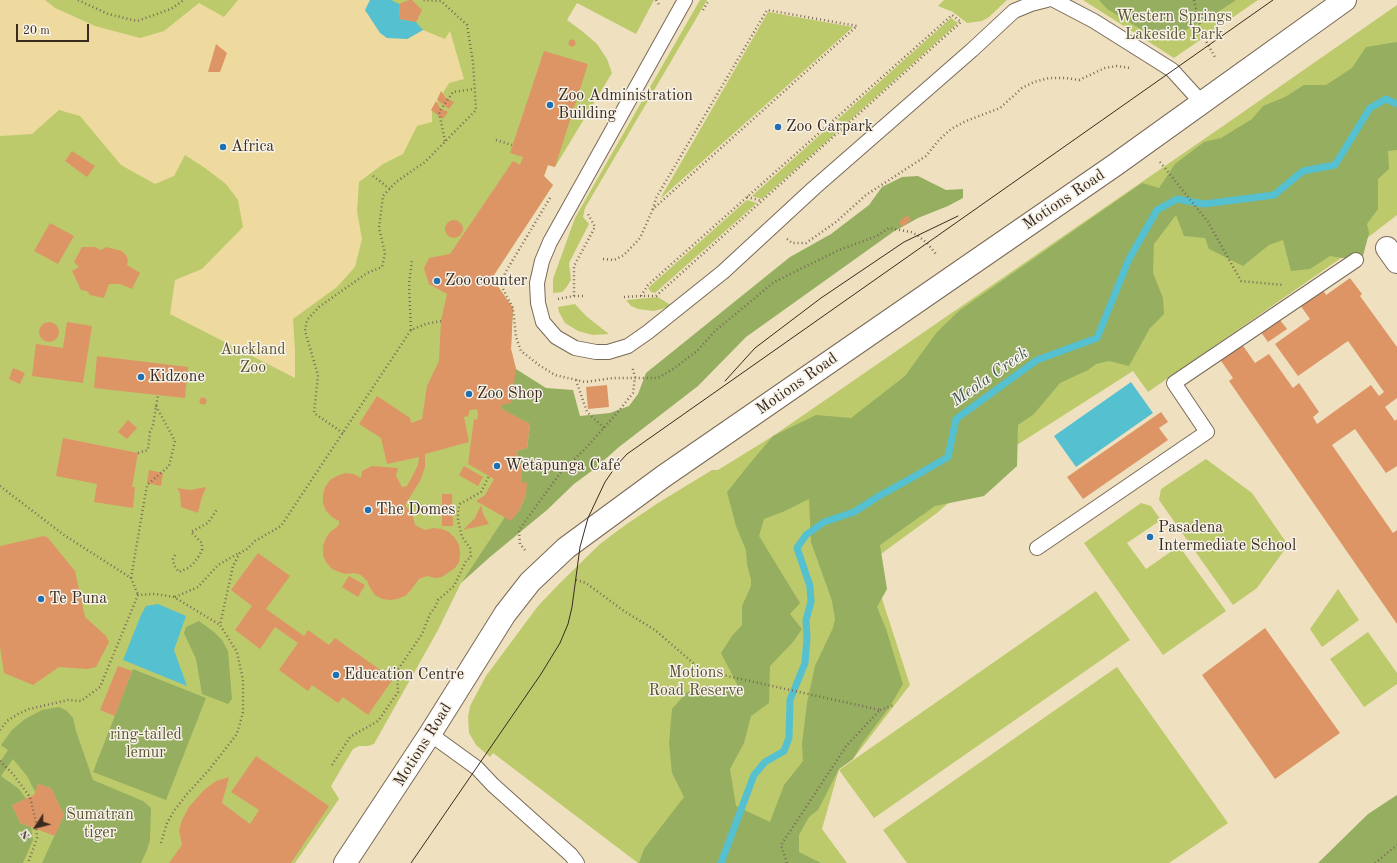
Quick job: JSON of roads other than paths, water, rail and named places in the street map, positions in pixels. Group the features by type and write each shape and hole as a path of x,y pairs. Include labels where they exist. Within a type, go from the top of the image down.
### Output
{"main road":[{"name":"Motions Road","path":"345,863 430,734 505,614 530,582 566,548 664,476 1115,165 1345,0"}],"lane":[{"path":"685,0 550,242 542,261 537,283 538,303 542,322 556,337 574,348 596,352 608,352 628,346 723,272 814,188 972,50 1014,11 1031,4 1047,0"},
{"path":"1054,0 1094,21 1172,70 1202,103"},
{"path":"1037,548 1207,432 1174,384 1356,260"},
{"path":"430,734 477,768 493,785 571,855 577,863"}],"water":[{"path":"370,0 391,0 399,4 400,19 416,22 423,30 407,39 387,38 380,33 365,10"},
{"path":"1131,382 1153,413 1076,467 1054,436"},
{"path":"158,604 186,616 174,650 187,686 123,660 146,606"}],"waterway":[{"name":"Meola Creek","path":"721,863 754,775 765,762 784,751 789,738 790,700 805,663 807,638 806,620 811,602 810,586 797,548 806,535 824,522 854,512 948,457 956,419 1037,360 1097,338 1129,259 1157,210 1177,199 1204,204 1274,195 1303,171 1335,165 1370,108 1386,99 1397,104"}],"tram line":[{"path":"411,863 541,674 560,643 568,624 572,607 580,547 588,518 605,482 616,466 627,454 1273,0"},
{"path":"725,381 755,348 821,298 904,242 958,216"}],"place":[{"name":"Zoo Administration Building","path":"550,105"},
{"name":"Zoo Carpark","path":"778,127"},
{"name":"Africa","path":"223,147"},
{"name":"Zoo counter","path":"437,281"},
{"name":"Kidzone","path":"141,377"},
{"name":"Zoo Shop","path":"469,394"},
{"name":"Wētāpunga Café","path":"497,466"},
{"name":"The Domes","path":"368,510"},
{"name":"Pasadena Intermediate School","path":"1150,537"},
{"name":"Te Puna","path":"41,599"},
{"name":"Education Centre","path":"336,675"}],"park label":[{"name":"Western Springs Lakeside Park","path":"1174,26"},
{"name":"Auckland Zoo","path":"253,359"},
{"name":"Motions Road Reserve","path":"696,682"},
{"name":"ring-tailed lemur","path":"146,744"},
{"name":"Sumatran tiger","path":"100,824"}]}
